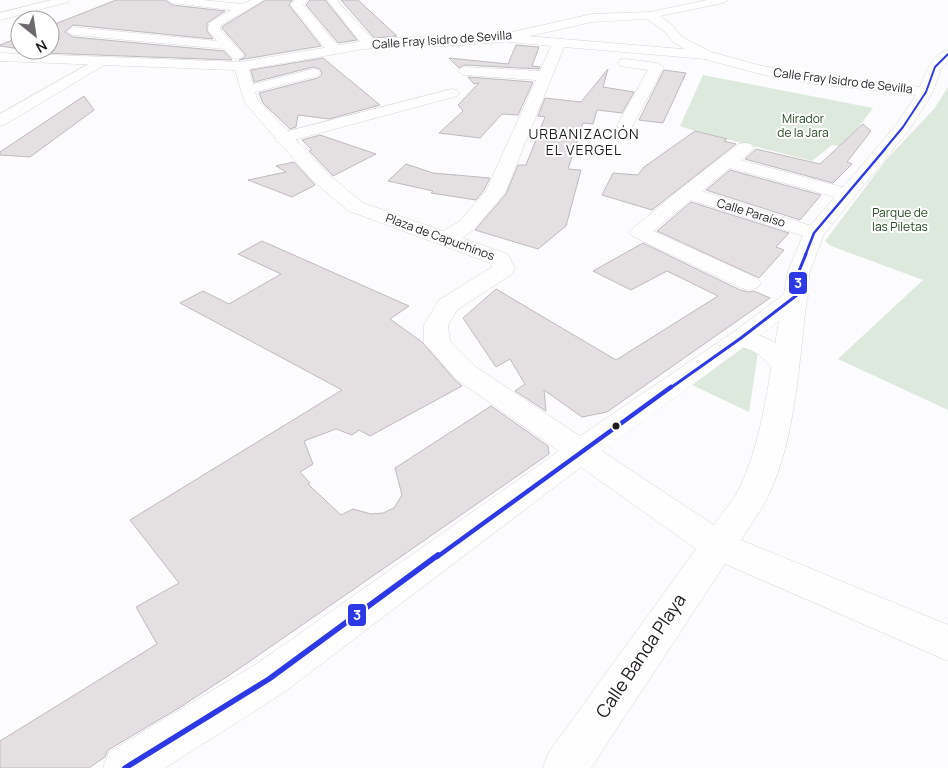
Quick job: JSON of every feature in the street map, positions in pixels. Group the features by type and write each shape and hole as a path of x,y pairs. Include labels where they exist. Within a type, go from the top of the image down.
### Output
{"street":[{"path":"0,17 64,0"},
{"path":"172,0 244,8 259,0"},
{"path":"303,0 296,4 332,49"},
{"path":"334,0 332,2 370,45"},
{"path":"650,15 723,0"},
{"name":"Plaza de Capuchinos","path":"244,8 215,23 214,30 236,53 250,100 321,178 356,207 500,259 504,269 448,305 436,325 436,343 466,373 581,451"},
{"name":"Calle Fray Isidro de Sevilla","path":"0,57 241,66 332,49 409,41 446,42 503,38 592,18 650,15 668,28 678,40 706,55 756,69 808,79 926,92"},
{"path":"73,30 230,46"},
{"path":"503,38 556,49 591,60"},
{"path":"556,49 706,55"},
{"path":"447,239 467,225 495,192 556,49"},
{"name":"Calle Banda Playa","path":"565,768 754,493 776,422 784,364 797,295 799,271 814,233 903,127 926,92 935,67 948,54"},
{"path":"0,121 99,62"},
{"path":"610,62 657,67 625,125"},
{"path":"464,70 545,76"},
{"path":"247,90 313,73"},
{"path":"283,138 452,93"},
{"name":"Calle Paraíso","path":"745,148 639,232 750,283"},
{"path":"727,162 846,194"},
{"name":"Calle Paraíso","path":"687,194 814,233"},
{"path":"124,768 269,679 581,451 741,338 797,295"},
{"path":"741,338 755,341 765,346 778,355 784,364"},
{"path":"581,451 717,545 948,642"}],"green space":[{"name":"Mirador de la Jara","path":"703,75 873,108 844,147 832,145 812,161 680,126"},
{"name":"Parque de las Piletas","path":"948,87 948,410 838,359 923,280 831,246 825,241 886,160 934,109"},
{"path":"749,346 758,352 749,412 692,385 743,348"}],"building":[{"path":"116,0 165,0 172,5 225,11 207,23 207,31 213,39 73,25 65,32 73,37 224,51 232,60 60,54 60,22"},
{"path":"266,0 292,0 289,5 321,46 239,60 245,57 245,54 222,28"},
{"path":"310,0 325,0 357,40 338,43 306,5"},
{"path":"341,0 358,0 397,36 374,38"},
{"path":"10,41 10,48 0,45"},
{"path":"516,45 539,47 532,66 540,67 539,69 464,65 459,68 449,58 508,64"},
{"path":"323,58 380,105 329,119 298,115 296,127 290,129 263,103 259,93 318,78 322,74 320,69 313,67 254,82 251,70"},
{"path":"608,69 603,87 634,92 622,113 597,110 593,124 583,123 568,169 581,170 566,226 538,249 475,230 506,194 518,165 526,165 545,117 538,116 545,98 581,102"},
{"path":"664,70 686,73 663,123 639,120"},
{"path":"468,77 533,82 518,115 502,114 480,138 439,133 463,111 458,105 479,83 474,84"},
{"path":"84,96 94,110 30,157 0,155 0,152"},
{"path":"863,124 871,131 847,162 852,164 833,183 745,159 756,149 820,164"},
{"path":"695,131 727,139 724,141 736,144 652,210 602,195 613,173 638,175 644,167"},
{"path":"320,135 376,154 333,176 309,151 312,150 302,140"},
{"path":"294,162 315,185 292,197 248,180 286,172 276,166"},
{"path":"406,164 433,173 490,178 476,200 431,193 433,191 388,181"},
{"path":"730,170 821,195 800,220 706,190"},
{"path":"691,202 789,233 776,247 784,250 759,278 657,231"},
{"path":"262,241 409,306 390,319 422,342 462,386 370,436 359,430 352,435 336,429 304,441 313,464 300,472 310,483 308,484 341,515 353,509 371,514 383,513 394,508 402,495 395,468 491,406 548,446 549,454 240,668 179,708 108,750 105,757 89,768 0,768 0,741 157,644 136,607 179,583 130,520 342,390 180,303 203,291 229,304 281,274 238,254"},
{"path":"643,243 740,290 754,291 770,298 607,412 582,417 544,390 546,411 515,391 525,384 510,359 496,367 463,318 496,289 616,360 718,296 667,271 631,290 593,271"}],"transit line":[{"name":"3","path":"125,768 269,679 581,451 741,338 797,295 799,271 814,233 903,127 926,92 935,67 948,54"}],"district":[{"name":"URBANIZACIÓN EL VERGEL","path":"584,142"}]}
